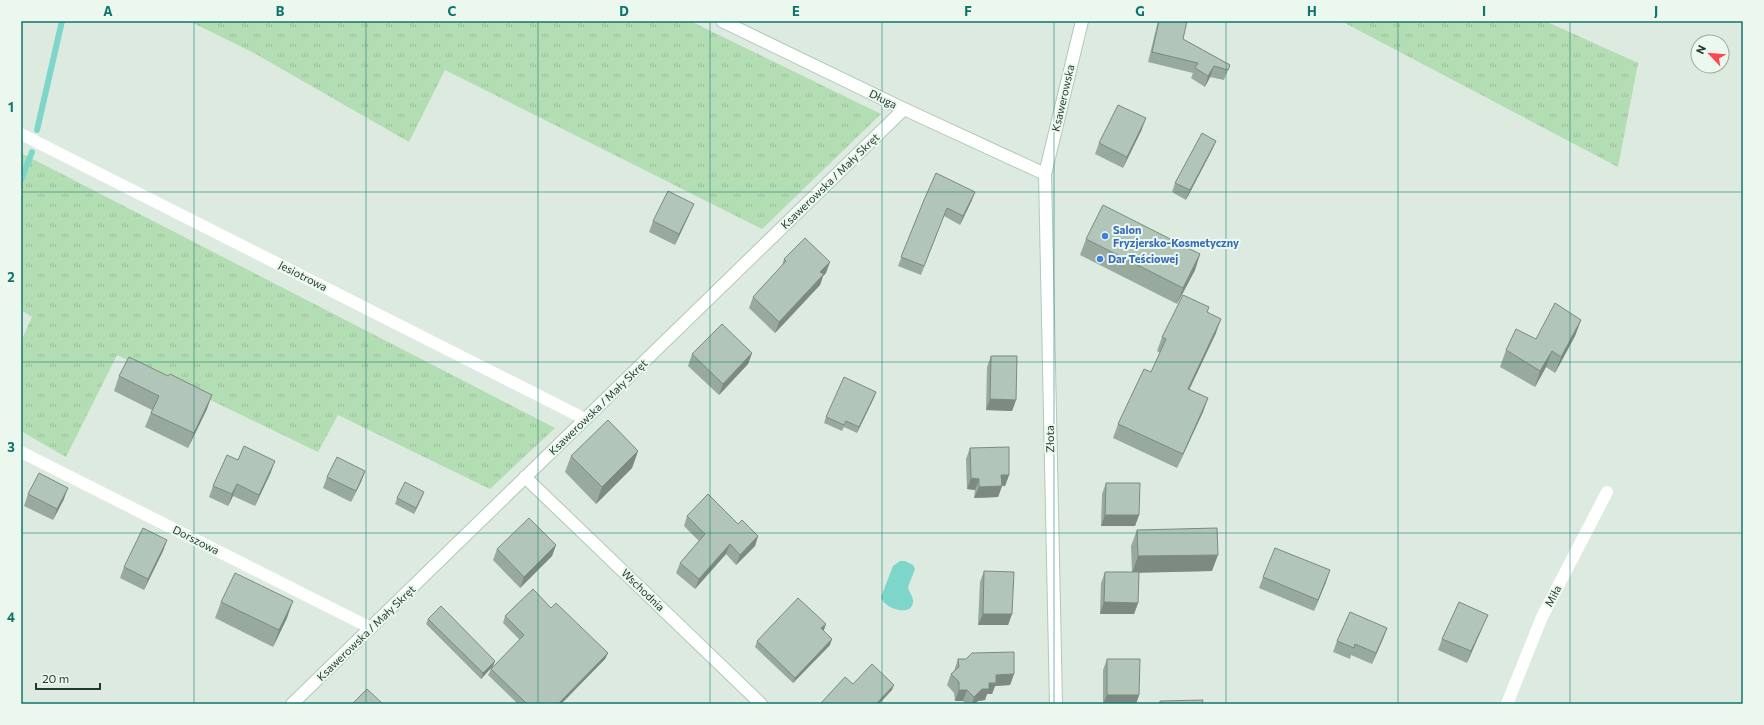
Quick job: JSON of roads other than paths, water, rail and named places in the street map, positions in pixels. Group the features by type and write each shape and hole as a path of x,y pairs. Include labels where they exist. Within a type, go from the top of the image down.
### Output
{"street":[{"name":"Długa","path":"722,21 904,109 1045,174"},
{"name":"Ksawerowska","path":"1045,174 1082,21"},
{"name":"Ksawerowska / Mały Skręt","path":"292,704 904,109"},
{"name":"Jesiotrowa","path":"21,134 585,418"},
{"name":"Złota","path":"1045,174 1056,704"},
{"name":"Dorszowa","path":"21,452 371,628"},
{"name":"Wschodnia","path":"525,477 761,704"},
{"name":"Miła","path":"1507,704 1542,617 1608,492"}],"water":[{"path":"900,561 905,561 913,565 915,569 908,587 913,602 908,610 897,610 892,608 883,601 881,597 893,566"}],"waterway":[{"path":"37,130 62,21"},
{"path":"21,180 32,152"}],"place":[{"name":"Salon Fryzjersko-Kosmetyczny","path":"1105,236"},
{"name":"Dar Teściowej","path":"1100,259"}]}
